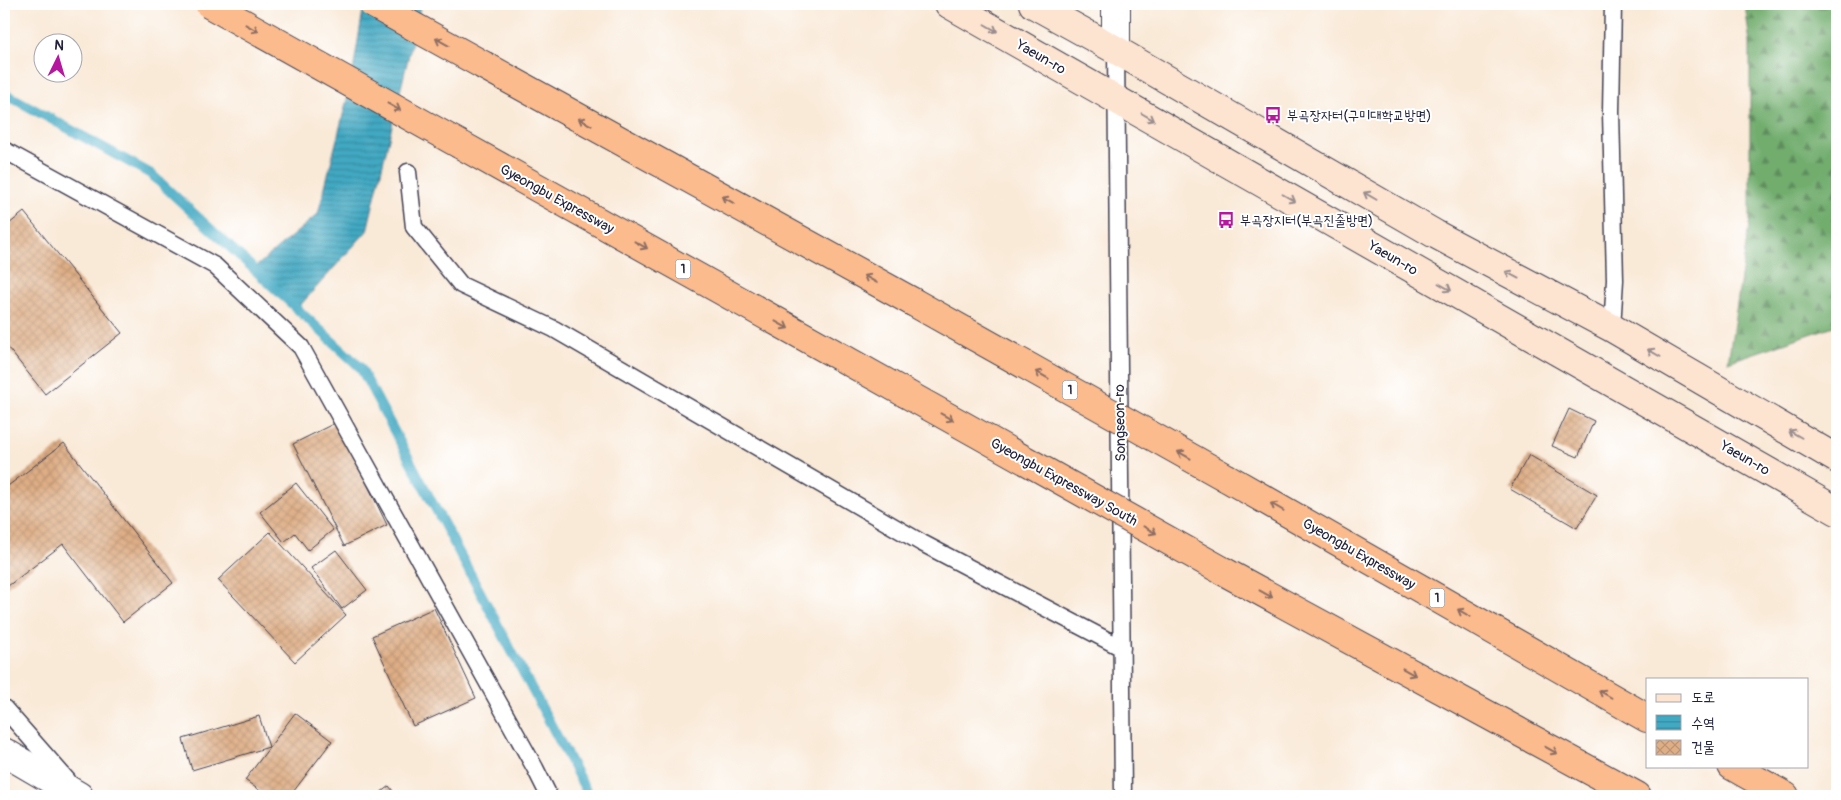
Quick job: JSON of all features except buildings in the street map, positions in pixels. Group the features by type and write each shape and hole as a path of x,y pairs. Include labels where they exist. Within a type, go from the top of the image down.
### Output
{"highway":[{"name":"Gyeongbu Expressway","path":"209,4 905,393"},
{"name":"Gyeongbu Expressway","path":"373,4 913,302 1646,717"},
{"name":"Gyeongbu Expressway South","path":"905,393 1223,571 1637,796"},
{"path":"1736,768 1785,796"}],"main road":[{"name":"Yaeun-ro","path":"949,4 1837,510"},
{"path":"1033,4 1435,234 1612,328 1837,459"}],"street":[{"path":"1116,4 1116,50"},
{"path":"4,752 80,796"}],"lane":[{"path":"1612,4 1611,112 1615,280 1612,328"},
{"name":"Songseon-ro","path":"1116,50 1122,796"},
{"path":"4,150 215,266 301,347 549,796"},
{"path":"408,172 414,227 461,285 554,328 922,543 1122,648"},
{"path":"4,708 80,796"}],"green space":[{"path":"1745,4 1837,4 1837,325 1728,362 1750,219 1750,44"}],"water":[{"path":"364,4 421,4 367,231 297,309 253,269 318,214 351,83"}],"waterway":[{"path":"4,93 151,174 360,367 589,796"}],"place":[{"name":"부곡장자터(구미대학교방면)","path":"1273,115"},
{"name":"부곡장지터(부곡진줄방면)","path":"1226,220"}]}
